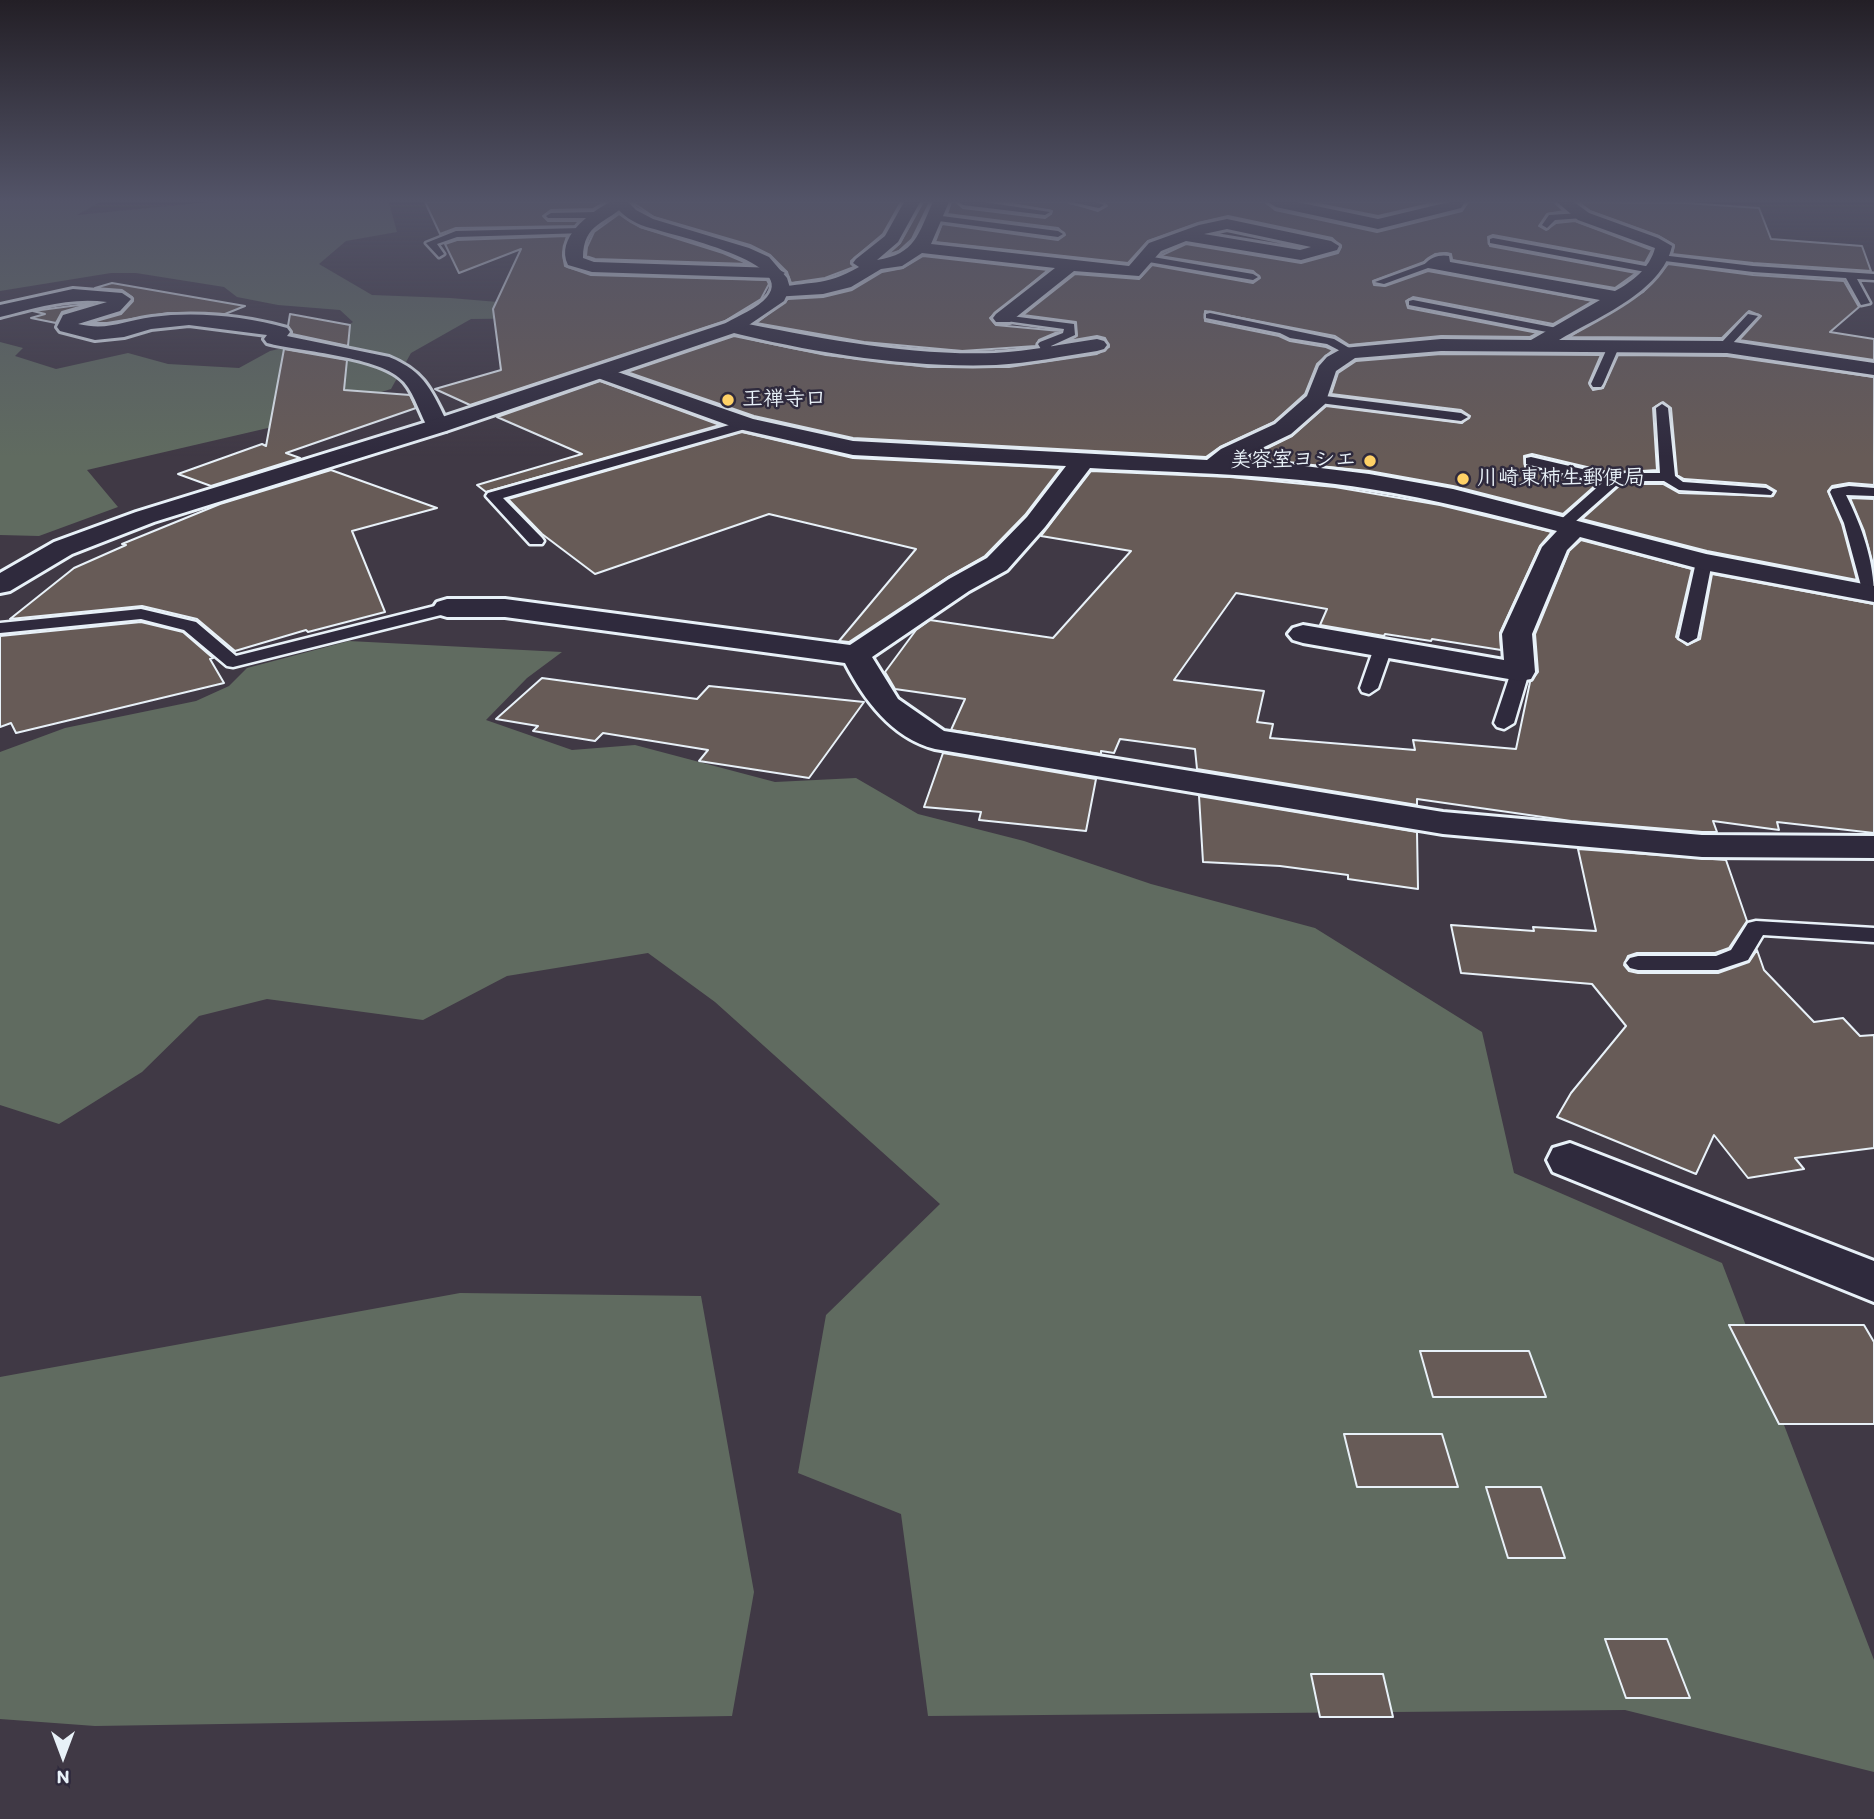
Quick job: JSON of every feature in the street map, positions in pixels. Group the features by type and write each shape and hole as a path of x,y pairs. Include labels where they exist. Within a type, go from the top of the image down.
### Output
{"street":[{"path":"0,585 63,548 145,517 438,426 733,327 775,301 781,287"},
{"path":"779,293 831,287"},
{"path":"1003,318 1042,287"},
{"path":"1565,287 1616,297"},
{"path":"1534,346 1635,287"},
{"path":"3,309 62,294 90,293 122,299 113,307 70,319 67,327 95,334 124,331 149,323 189,319 273,330 280,332 274,339 359,356 393,366 410,376 438,426"},
{"path":"733,327 893,355 985,359 1097,345"},
{"path":"1213,467 1228,454 1283,429 1317,399 1326,370 1334,361 1350,352 1441,345 1727,347 1874,369"},
{"path":"601,373 747,424 810,441 853,448 1082,463 1288,471 1369,481 1452,496 1704,562 1873,593"},
{"path":"447,608 505,608 856,655 959,585 997,564 1036,522 1082,463"},
{"path":"1303,634 1520,672 1517,634 1555,547 1569,527"},
{"path":"856,655 873,688 897,717 935,739 1443,823 1702,846 1874,847"},
{"path":"1570,1160 1874,1282"}],"lane":[{"path":"1856,287 1865,303"},
{"path":"1413,303 1456,308 1557,331"},
{"path":"1210,316 1330,341 1350,352"},
{"path":"1727,347 1726,344 1752,316"},
{"path":"1003,318 1070,326 1069,335 1044,344 1049,353"},
{"path":"1597,384 1612,347"},
{"path":"1317,399 1461,417"},
{"path":"1662,408 1668,477"},
{"path":"536,541 493,496 589,471 747,424"},
{"path":"1531,461 1613,481"},
{"path":"1569,527 1613,481 1625,477 1668,477 1679,486 1766,492"},
{"path":"1873,593 1852,523 1837,492 1874,492"},
{"path":"1688,638 1704,562"},
{"path":"0,628 141,614 190,626 233,662 447,608"},
{"path":"1369,688 1383,648"},
{"path":"1504,723 1520,672"},
{"path":"1638,964 1718,963 1740,955 1756,928 1874,935"}],"green space":[{"path":"0,287 25,287 0,291"},
{"path":"224,287 358,287 372,295 534,305 558,287 598,287 591,304 554,318 471,319 411,353 391,389 268,428 87,470 118,507 39,536 0,535 0,342 23,348 15,356 56,369 128,353 168,364 239,368 270,351 329,337 353,322 340,310 278,305 237,297"},
{"path":"349,641 562,652 527,678 486,720 572,750 635,745 775,782 856,778 918,814 1024,841 1151,884 1315,928 1482,1032 1514,1173 1722,1263 1874,1660 1874,1772 1625,1710 928,1716 901,1514 798,1473 826,1315 940,1204 715,1002 648,953 507,976 423,1020 267,999 199,1016 142,1072 59,1124 0,1105 0,752 65,728 196,701 229,686 247,668"},
{"path":"460,1293 701,1296 754,1592 732,1716 95,1726 0,1719 0,1377"}],"building":[{"path":"134,287 245,306 225,314 168,313 107,323 89,323 121,314 133,301 132,297 122,290 95,288"},
{"path":"503,287 767,287 761,299 725,321 470,405 435,389 501,370 493,309"},
{"path":"857,287 1028,287 990,318 996,325 1060,331 1039,340 1036,346 962,351 864,342 756,323 788,299 823,297"},
{"path":"1059,287 1515,287 1593,301 1553,324 1413,297 1406,301 1408,308 1538,333 1530,337 1441,336 1349,345 1335,336 1205,311 1205,321 1333,350 1317,364 1305,394 1274,422 1220,447 1206,457 853,438 754,416 627,372 734,336 826,355 928,367 1009,367 1097,354 1109,347 1105,338 1097,336 1068,341 1077,336 1076,322 1023,315"},
{"path":"1648,287 1847,287 1859,307 1830,332 1874,339 1874,360 1739,340 1761,316 1749,311 1722,338 1569,337"},
{"path":"93,303 62,312 56,323 31,318 45,314 33,311"},
{"path":"290,314 350,325 348,346 292,334 288,326"},
{"path":"284,349 347,360 344,390 410,395 416,408 286,453 300,458 211,486 178,474 262,444 266,446"},
{"path":"1441,354 1601,355 1589,383 1593,390 1603,388 1618,355 1727,356 1874,377 1874,485 1849,483 1832,486 1828,491 1842,524 1857,580 1707,551 1582,519 1619,486 1626,484 1663,484 1679,493 1773,496 1776,491 1766,485 1684,479 1677,475 1671,408 1663,402 1653,408 1657,470 1612,473 1532,454 1524,456 1525,467 1597,484 1563,514 1453,486 1369,471 1245,459 1292,436 1326,406 1462,423 1470,416 1461,410 1331,394 1338,373 1356,361"},
{"path":"600,381 720,425 486,492 477,485 582,454 497,417"},
{"path":"742,432 853,458 1061,468 1025,515 985,556 849,642 839,641 916,549 769,514 595,574 542,534 508,499"},
{"path":"331,470 437,508 352,531 385,612 308,632 306,630 235,651 197,619 142,606 10,619 74,568 126,545 122,544 220,504"},
{"path":"1091,471 1230,477 1335,487 1440,505 1552,532 1540,546 1500,633 1501,650 1432,639 1384,636 1320,625 1327,609 1236,593 1174,680 1264,691 1257,722 1273,724 1270,738 1415,750 1413,740 1516,749 1530,682 1538,672 1535,634 1569,551 1581,540 1692,569 1676,637 1687,645 1700,639 1712,574 1874,604 1874,833 1777,822 1779,830 1713,821 1717,832 1702,832 1571,821 1417,799 1417,805 1197,769 1195,749 1120,739 1114,753 1101,751 1101,754 951,730 965,699 895,689 885,672 916,630 930,620 1053,638 1131,551 1041,536"},
{"path":"1850,498 1874,499 1874,568 1864,531"},
{"path":"141,622 183,632 213,658 210,659 224,683 16,733 11,723 0,727 0,636"},
{"path":"542,678 697,699 709,686 864,702 809,778 699,761 708,750 603,733 595,741 533,731 538,726 496,719"},
{"path":"943,753 1096,779 1086,831 979,820 981,812 924,807"},
{"path":"1199,796 1417,832 1418,889 1348,879 1348,875 1280,866 1203,862"},
{"path":"1578,849 1726,860 1747,921 1729,948 1715,953 1637,953 1628,956 1624,965 1629,971 1638,973 1718,973 1749,962 1757,950 1764,970 1814,1022 1843,1018 1860,1036 1874,1035 1874,1148 1795,1158 1804,1169 1748,1178 1714,1135 1696,1174 1557,1117 1571,1093 1626,1026 1592,984 1461,973 1451,925 1534,931 1533,927 1596,931"},
{"path":"1729,1325 1864,1325 1874,1342 1874,1424 1779,1424"},
{"path":"1420,1351 1529,1351 1546,1397 1433,1397"},
{"path":"1344,1434 1442,1434 1458,1487 1357,1487"},
{"path":"1486,1487 1541,1487 1565,1558 1508,1558"},
{"path":"1605,1639 1667,1639 1690,1698 1626,1698"},
{"path":"1311,1674 1383,1674 1393,1717 1320,1717"}],"place":[{"name":"王禅寺口","path":"728,400"},
{"name":"美容室ヨシエ","path":"1370,461"},
{"name":"川崎東柿生郵便局","path":"1463,479"}]}
